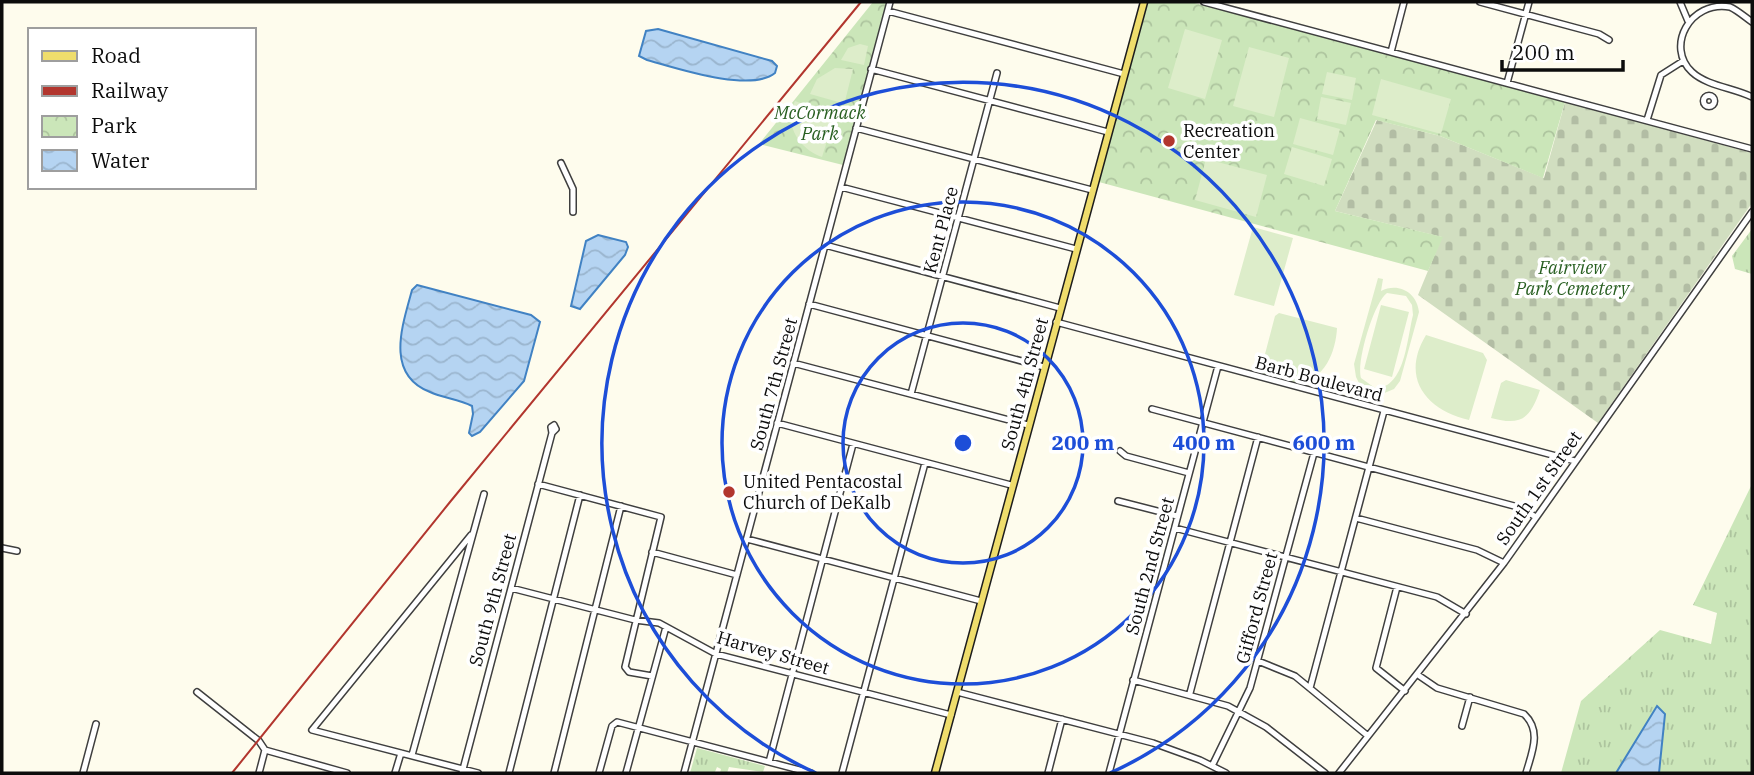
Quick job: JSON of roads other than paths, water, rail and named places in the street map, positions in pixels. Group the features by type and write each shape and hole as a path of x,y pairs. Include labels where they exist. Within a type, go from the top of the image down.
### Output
{"main road":[{"name":"South 4th Street","path":"935,773 1144,2"}],"street":[{"name":"South 7th Street","path":"684,773 890,2"},
{"path":"1203,2 1752,149"},
{"path":"1391,52 1404,2"},
{"path":"1480,2 1599,34 1609,40"},
{"path":"1507,83 1530,2"},
{"path":"1680,2 1688,21"},
{"path":"1752,22 1731,4 1707,8 1688,21 1680,41 1683,61 1696,76 1752,97"},
{"path":"888,11 1124,74"},
{"path":"1647,120 1661,75 1667,68 1683,61"},
{"path":"872,69 1108,132"},
{"name":"Kent Place","path":"911,394 997,73"},
{"path":"1710,96 1714,82"},
{"path":"856,128 1092,190"},
{"path":"561,163 573,189 573,212"},
{"path":"841,187 1076,249"},
{"name":"South 1st Street","path":"1339,773 1504,563 1752,212"},
{"path":"825,245 1060,308"},
{"path":"809,304 1044,367"},
{"name":"Barb Boulevard","path":"1056,322 1575,461"},
{"path":"793,363 1028,425"},
{"name":"South 2nd Street","path":"1109,773 1217,366"},
{"path":"1152,409 1518,507 1536,517"},
{"path":"1310,688 1384,411"},
{"path":"777,423 1011,485"},
{"name":"South 9th Street","path":"463,771 552,433"},
{"path":"1190,694 1258,437"},
{"path":"769,762 853,444"},
{"path":"1120,451 1126,456 1189,473"},
{"name":"Gifford Street","path":"1212,766 1240,712 1258,661 1314,453"},
{"path":"842,773 926,463"},
{"path":"538,484 661,517 626,664 627,671 652,676"},
{"path":"412,755 484,494"},
{"path":"509,773 580,495"},
{"path":"1118,501 1177,516"},
{"path":"554,773 621,506"},
{"path":"1356,518 1477,550 1504,563"},
{"path":"1175,527 1442,599 1466,614"},
{"path":"471,535 312,730 478,773"},
{"path":"747,539 981,601"},
{"path":"5,547 18,551"},
{"path":"652,552 737,575"},
{"path":"1397,587 1377,668 1405,691"},
{"name":"Harvey Street","path":"511,588 635,620 648,620 716,654 951,715"},
{"path":"626,773 666,627"},
{"path":"1258,661 1283,669 1368,736"},
{"path":"1418,674 1437,688 1524,714 1534,727 1533,747 1526,773"},
{"path":"1133,680 1190,694 1240,712 1275,733 1325,773"},
{"path":"197,692 259,741 265,750 322,770 347,773"},
{"path":"957,692 1172,748 1226,773"},
{"path":"1462,726 1470,697"},
{"path":"1048,773 1062,719"},
{"path":"599,773 612,726 617,722 811,773"},
{"path":"83,773 96,724"},
{"path":"259,773 265,750"},
{"path":"395,773 401,752"}],"water":[{"path":"658,29 772,61 777,66 775,73 764,79 731,80 694,73 639,56 646,31"},
{"path":"598,235 626,242 628,247 625,255 580,309 571,306 586,241"},
{"path":"417,285 531,315 540,322 524,381 480,432 472,436 469,433 472,406 435,394 416,384 402,361 402,332 412,290"},
{"path":"1657,706 1665,714 1659,773 1616,773"}],"railway":[{"path":"232,773 450,502 861,2"}],"place":[{"name":"Recreation Center","path":"1169,141"},
{"name":"United Pentacostal Church of DeKalb","path":"729,492"}],"park label":[{"name":"McCormack Park","path":"820,123"},
{"name":"Fairview Park Cemetery","path":"1572,278"}]}
